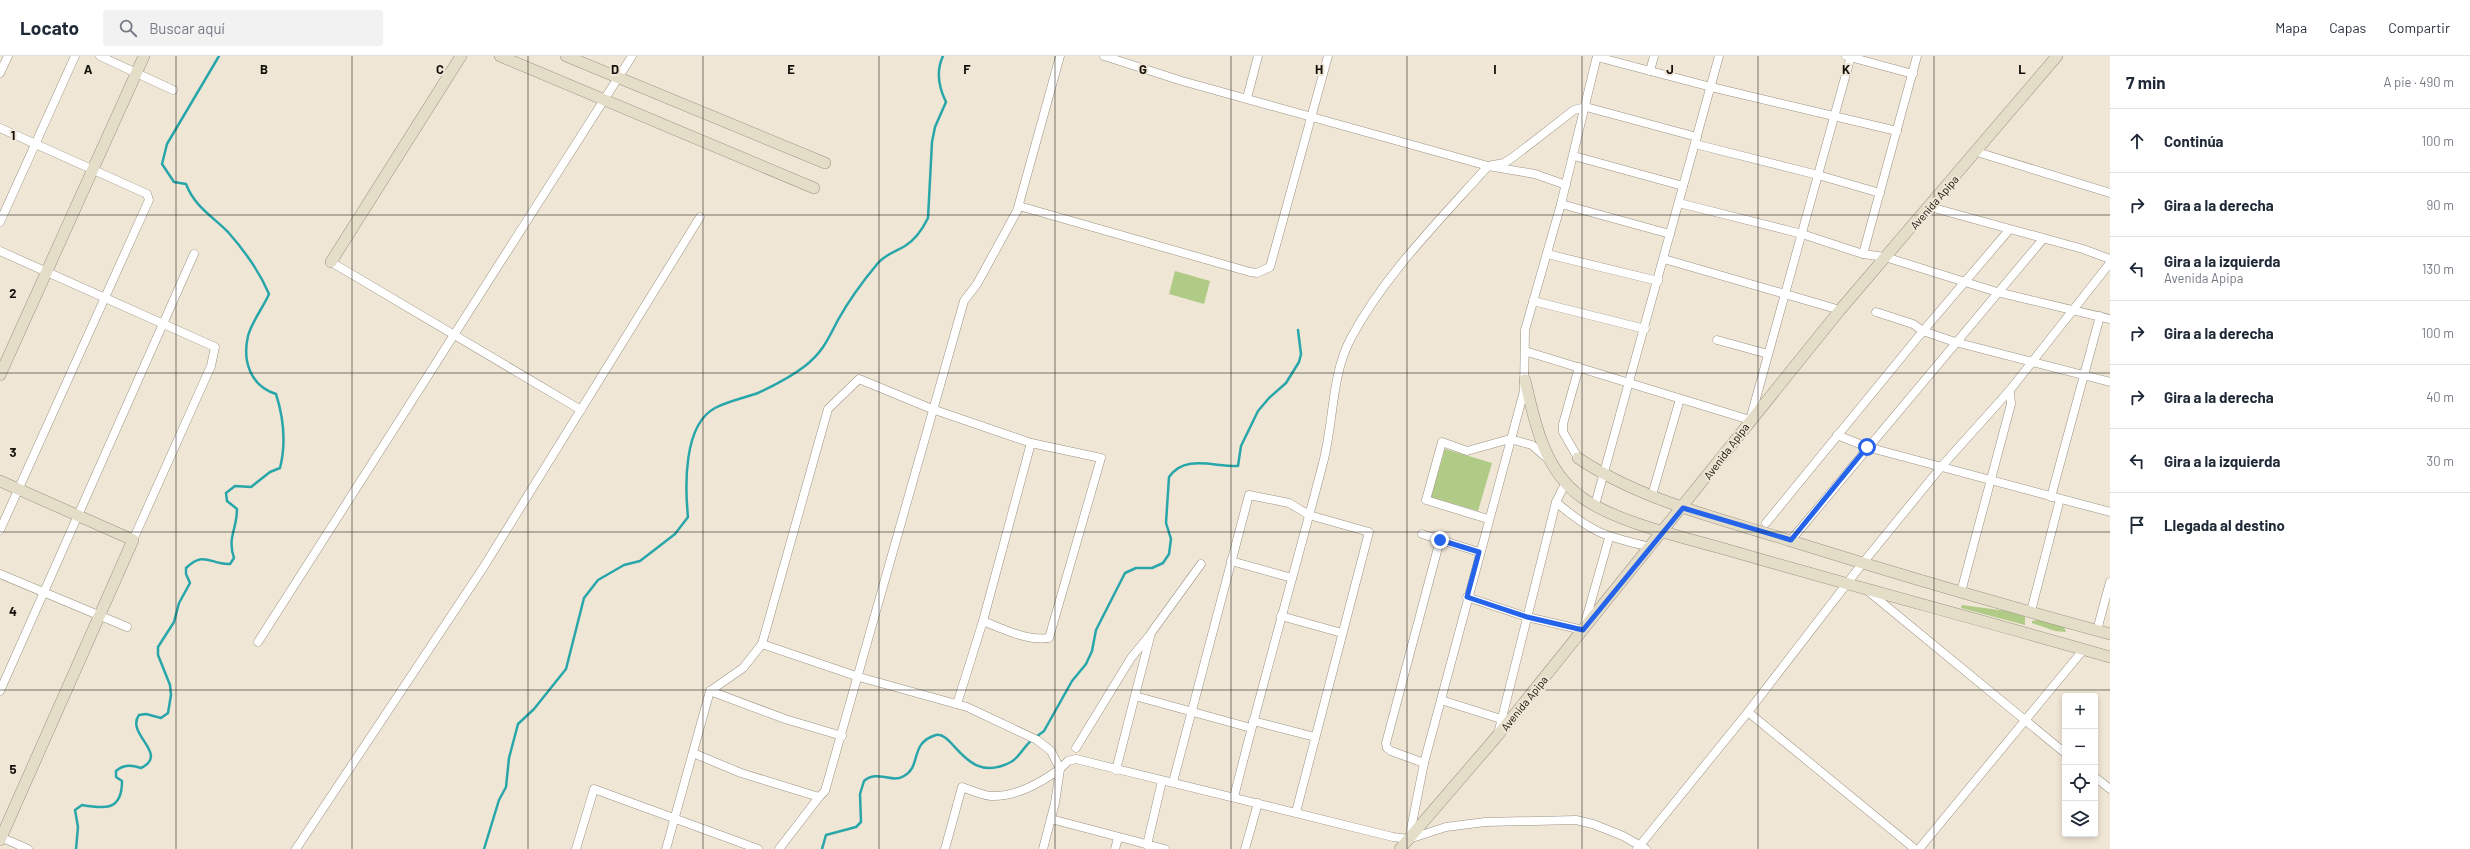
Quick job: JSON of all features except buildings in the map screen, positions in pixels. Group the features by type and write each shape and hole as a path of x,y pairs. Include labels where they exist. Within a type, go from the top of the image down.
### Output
{"street":[{"path":"0,73 8,56"},
{"path":"0,222 75,56"},
{"path":"100,56 173,90"},
{"path":"0,375 144,56"},
{"path":"461,56 331,262 581,410"},
{"path":"500,56 814,188"},
{"path":"566,56 825,163"},
{"path":"258,642 632,56"},
{"path":"779,849 825,791 859,677 932,410 964,302 977,284 1018,206 1060,56"},
{"path":"1104,56 1488,166 1535,174 1566,185"},
{"path":"1247,98 1258,56"},
{"path":"1018,206 1244,271 1257,273 1265,271 1270,268 1328,56"},
{"path":"1650,71 1654,56"},
{"path":"1595,505 1645,329 1719,56"},
{"path":"1525,351 1750,420 1802,234 1849,56 1913,74"},
{"path":"1863,254 1898,131 1917,56"},
{"name":"Avenida Apipa","path":"1400,849 1498,735 1683,508 1750,420 1840,310 1977,152 2057,56"},
{"path":"1898,131 1833,117 1597,57 1574,156 1525,330 1526,380 1534,423 1554,465 1566,482 1579,496 1612,513 1664,531 1846,584 2110,657"},
{"path":"1234,797 1281,616 1324,461 1342,358 1351,338 1399,268 1488,166 1504,163 1568,114 1579,107 1586,107 1880,193"},
{"path":"0,128 147,194 149,200 0,530"},
{"path":"1977,152 2110,193"},
{"path":"1574,156 1683,186"},
{"path":"1679,203 1802,234 1863,254 1886,257 1997,292 2110,319"},
{"path":"1561,204 1670,234"},
{"path":"1930,207 2110,259"},
{"path":"296,849 483,568 700,217"},
{"path":"1766,523 1922,331 1966,282 2009,230"},
{"path":"1791,540 1867,447 2043,239"},
{"path":"0,251 215,347 211,366 0,838 28,849"},
{"path":"0,691 194,254"},
{"path":"1547,254 1658,281"},
{"path":"1664,259 1840,310"},
{"path":"945,849 962,787 986,795 1001,795 1041,782 1060,769 1068,761 1076,759 1116,770 1162,781 1173,782 1296,812 1382,835 1409,839 1446,827 1485,822 1567,820 1593,824 1641,848 1862,564 1941,467 2010,390 2031,361 2110,263"},
{"path":"1533,301 1645,329"},
{"path":"1876,312 1913,324 1922,331 1955,342 2085,374 2110,382"},
{"path":"2051,497 2100,316"},
{"path":"1717,340 1768,354"},
{"path":"1579,367 1563,424 1563,432 1578,458 1604,475 1683,508 1791,540 1862,564 2110,634"},
{"path":"666,849 710,691 743,668 762,644 828,409 859,379 932,410 1031,443 1101,458 1049,638 1034,638 983,621"},
{"path":"1409,839 1424,763 1526,380"},
{"path":"1961,592 1992,481 2011,404 2010,390"},
{"path":"1652,495 1680,399"},
{"path":"1837,435 1867,447 2110,512"},
{"path":"1488,520 1426,500 1442,442 1467,451 1510,439 1532,445 1554,465"},
{"path":"957,704 983,621 1031,443"},
{"path":"0,481 133,540"},
{"path":"1498,735 1556,502 1566,482"},
{"path":"1173,782 1249,495 1289,503 1309,515 1369,532 1296,812"},
{"path":"2031,611 2060,499"},
{"path":"1556,502 1580,522 1609,538 1651,547"},
{"path":"1422,534 1479,552"},
{"path":"1467,597 1527,617 1583,630 1609,538"},
{"path":"1424,763 1391,751 1387,748 1386,743 1440,540"},
{"path":"1231,562 1292,578"},
{"path":"1076,748 1131,658 1151,634 1201,564"},
{"path":"0,574 127,628"},
{"path":"2097,630 2110,582"},
{"path":"1865,589 2062,751"},
{"path":"1281,616 1342,633"},
{"path":"1116,770 1151,634"},
{"path":"762,644 859,677 957,704 1037,740 1051,751 1060,769 1052,819 1043,849"},
{"path":"1919,849 2084,649"},
{"path":"710,691 785,719 842,736"},
{"path":"1136,696 1191,713 1315,737"},
{"path":"1441,700 1501,719"},
{"path":"1748,712 1915,849"},
{"path":"693,753 741,773 819,797"},
{"path":"2098,779 2110,789"},
{"path":"1147,845 1162,781"},
{"path":"576,849 594,789 758,849"},
{"path":"1246,849 1258,803"},
{"path":"1052,819 1118,838 1165,849"},
{"path":"1115,849 1118,838"}],"green space":[{"path":"1175,271 1210,281 1204,304 1169,294"},
{"path":"1445,449 1492,463 1478,511 1431,497"},
{"path":"1962,605 2014,612 2025,617 2025,625 1961,608"},
{"path":"2038,620 2064,627 2066,632 2055,631 2032,623 2032,621"}],"waterway":[{"path":"76,849 78,827 75,810 82,805 98,807 111,806 119,798 121,791 122,781 116,777 116,771 122,767 128,766 141,768 149,762 151,756 137,729 136,722 139,715 146,714 161,718 168,713 171,695 170,685 158,655 158,647 174,622 179,603 190,583 186,574 186,568 198,560 203,559 217,563 230,564 234,558 232,551 232,539 237,509 227,501 226,493 235,486 251,487 270,472 280,468 282,459 283,431 281,413 276,394 267,390 255,379 250,372 246,355 246,346 250,330 269,294 256,270 234,239 199,205 186,184 174,182 162,164 167,144 219,56"},
{"path":"484,849 499,800 506,787 509,758 518,724 534,709 566,669 584,598 598,580 624,565 640,561 675,534 688,517 686,490 688,458 697,428 705,416 715,408 731,401 758,393 776,384 794,374 811,361 824,345 852,298 878,263 887,255 909,243 918,234 926,222 928,218 932,142 935,127 946,102 939,79 943,56"},
{"path":"1036,737 1044,731 1072,681 1086,664 1092,651 1096,630 1125,573 1136,568 1152,568 1163,563 1169,554 1171,539 1166,523 1169,477 1183,466 1192,464 1200,463 1238,466 1241,446 1258,411 1269,398 1286,383 1299,362 1301,354 1298,330"},
{"path":"822,849 826,835 856,827 861,822 860,794 864,781 874,776 895,778 904,776 913,766 922,743 928,739 936,735 943,736 972,763 983,767 996,768 1014,760 1032,740"}],"route":[{"path":"1440,540 1479,552 1467,597 1499,606 1527,617 1583,630 1683,508 1791,540 1867,447"}]}
